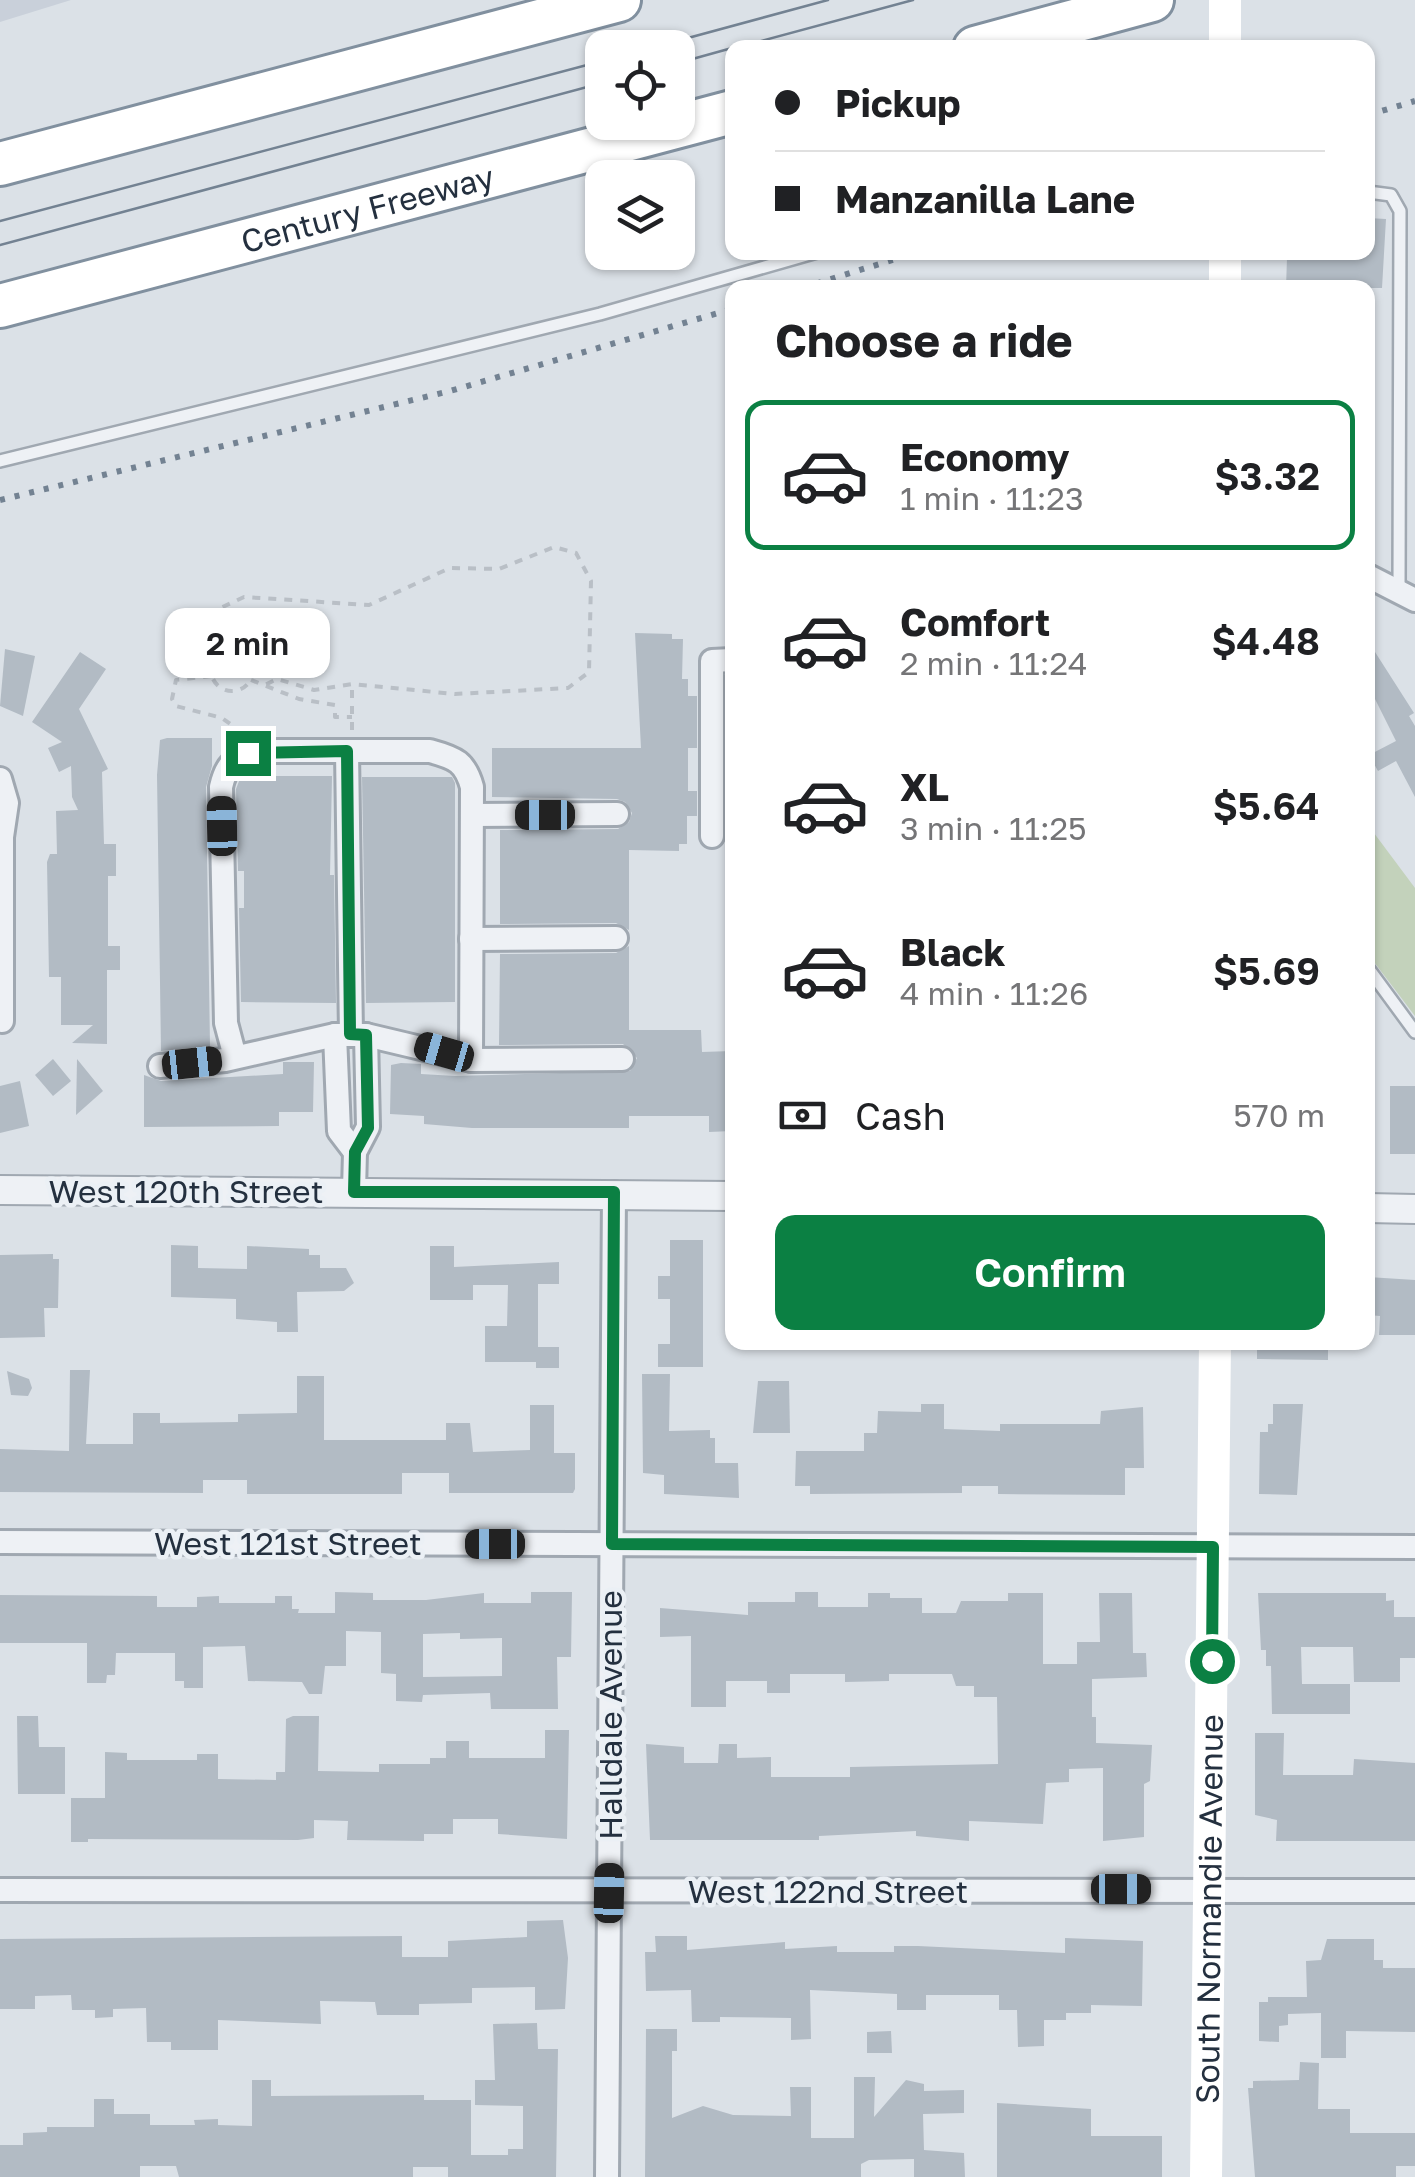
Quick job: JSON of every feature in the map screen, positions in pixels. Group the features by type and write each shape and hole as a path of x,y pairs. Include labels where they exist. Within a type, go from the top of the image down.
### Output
{"highway":[{"path":"0,164 619,0"},
{"path":"1004,40 1152,0"},
{"name":"Century Freeway","path":"0,306 725,114"}],"main road":[{"path":"1225,0 1225,40"},
{"name":"South Normandie Avenue","path":"1206,2177 1215,1350"}],"street":[{"path":"1375,580 1407,596"},
{"path":"712,836 722,661"},
{"path":"349,751 350,1035 338,1131 355,1152"},
{"path":"235,1057 226,1024 221,786 226,768 248,753 430,752 454,758 466,766 472,787 470,1060"},
{"path":"0,779 7,802 2,836 2,1021"},
{"path":"472,816 618,814"},
{"path":"472,939 616,938"},
{"path":"350,1035 368,1128 355,1152 354,1192"},
{"path":"160,1066 235,1057 350,1035 470,1060 622,1060"},
{"name":"West 120th Street","path":"0,1190 725,1196"},
{"name":"Halldale Avenue","path":"607,2177 614,1192"},
{"path":"1375,1208 1415,1209"},
{"name":"West 121st Street","path":"0,1542 1415,1547"},
{"name":"West 122nd Street","path":"0,1890 1415,1891"}],"lane":[{"path":"1375,193 1390,195 1400,211 1407,596"},
{"path":"0,461 600,314 788,260"},
{"path":"1375,978 1415,1032"}],"path":[{"path":"224,650 216,610 244,597 369,604 450,568 499,569 554,547 566,548 585,564 593,601 591,660 589,672 568,688 454,694 352,684 314,690 278,678 263,686"},
{"path":"224,650 244,653 250,660 250,680 244,688 224,690 211,676 216,656 224,650"},
{"path":"211,676 176,680 172,699 176,706 233,723 248,753"},
{"path":"250,680 336,705 336,717 352,718"},
{"path":"349,751 352,684"}],"shaded area":[{"path":"0,0 71,0 0,22"}],"green space":[{"path":"1375,834 1415,888 1415,1016 1375,963"}],"building":[{"path":"1375,218 1386,219 1382,288 1375,288 1375,280 1286,280 1287,260 1375,260"},
{"path":"635,633 672,634 672,639 683,639 682,679 688,679 688,696 697,696 697,748 688,748 688,791 697,791 697,816 687,816 687,844 679,844 679,851 629,850 629,930 616,923 500,924 500,830 618,829 629,822 632,813 625,802 617,799 492,797 492,748 641,748"},
{"path":"5,649 35,656 23,716 0,706"},
{"path":"80,652 106,669 79,709 108,769 102,772 104,844 116,844 116,876 108,876 108,946 120,946 120,970 107,970 107,1044 72,1043 93,1025 61,1025 61,977 49,977 47,862 50,854 57,854 56,811 78,810 72,797 71,766 59,772 48,748 62,742 32,722"},
{"path":"1375,652 1414,713 1409,716 1415,726 1415,797 1396,761 1378,771 1375,766 1375,752 1396,741 1375,699"},
{"path":"212,738 212,766 206,787 210,1046 161,1051 157,775 160,740"},
{"path":"241,776 332,776 330,875 334,875 336,1003 241,1002 239,908 244,908 244,871 238,871 236,789"},
{"path":"362,777 452,777 455,783 455,1002 366,1003"},
{"path":"629,946 629,1030 701,1030 702,1052 725,1051 725,1131 709,1132 709,1116 629,1116 629,1128 472,1128 424,1124 424,1116 390,1114 391,1065 401,1063 421,1064 421,1074 455,1076 630,1071 637,1058 623,1044 499,1045 500,954 616,953"},
{"path":"53,1059 71,1081 53,1096 35,1075"},
{"path":"77,1059 103,1091 76,1115"},
{"path":"283,1062 314,1062 313,1112 279,1112 279,1126 144,1127 144,1075 161,1081 283,1074"},
{"path":"20,1081 29,1126 0,1133 0,1086"},
{"path":"1390,1086 1415,1086 1415,1154 1390,1154"},
{"path":"670,1240 703,1240 703,1367 658,1367 658,1344 670,1344 670,1299 658,1299 658,1276 670,1276"},
{"path":"171,1245 198,1246 198,1268 247,1269 247,1246 309,1249 309,1255 320,1255 320,1268 346,1268 354,1283 344,1291 297,1292 298,1332 277,1332 277,1322 236,1319 236,1299 171,1297"},
{"path":"430,1246 454,1246 454,1267 559,1262 559,1284 538,1284 538,1347 559,1347 559,1368 536,1368 536,1362 485,1362 485,1326 507,1326 508,1285 473,1285 473,1300 430,1300"},
{"path":"53,1254 53,1259 59,1259 58,1308 44,1308 45,1337 0,1338 0,1255"},
{"path":"1375,1277 1415,1280 1415,1335 1379,1335 1380,1316 1375,1316"},
{"path":"1257,1350 1328,1350 1328,1360 1257,1359"},
{"path":"70,1370 90,1370 86,1444 133,1444 133,1413 160,1413 160,1423 238,1422 238,1414 297,1413 297,1376 324,1376 324,1440 446,1440 446,1423 470,1423 473,1452 530,1450 530,1405 554,1405 554,1453 575,1453 575,1489 573,1493 449,1493 449,1473 402,1473 402,1494 247,1494 247,1480 203,1480 203,1493 0,1492 0,1449 69,1451"},
{"path":"7,1371 29,1379 32,1388 28,1396 11,1395"},
{"path":"642,1374 670,1374 669,1431 710,1430 710,1438 715,1438 715,1463 738,1463 739,1498 664,1494 664,1475 643,1473"},
{"path":"758,1381 789,1381 790,1433 753,1433"},
{"path":"921,1404 944,1404 944,1429 1000,1431 1000,1424 1100,1424 1101,1411 1143,1407 1144,1468 1125,1468 1125,1495 998,1494 998,1486 962,1486 962,1493 810,1494 810,1486 795,1486 796,1451 864,1451 864,1433 877,1433 878,1411 921,1412"},
{"path":"1273,1404 1303,1404 1297,1495 1259,1494 1260,1432 1268,1432 1268,1424 1273,1424"},
{"path":"335,1592 373,1593 373,1600 426,1600 484,1593 484,1603 531,1603 531,1592 572,1592 571,1657 557,1657 558,1709 491,1709 490,1693 423,1695 422,1702 396,1701 396,1674 381,1673 381,1632 346,1631 346,1666 325,1666 322,1694 309,1694 302,1682 248,1681 245,1646 203,1647 203,1688 184,1688 184,1681 175,1681 175,1653 116,1653 115,1675 107,1675 106,1683 87,1683 87,1643 0,1643 0,1595 157,1596 157,1607 197,1607 197,1597 219,1596 219,1603 275,1603 275,1596 292,1596 292,1609 299,1609 298,1613 335,1613","holes":["460,1633 460,1639 502,1638 502,1676 423,1677 423,1634"]},
{"path":"795,1592 818,1592 818,1607 868,1607 868,1593 922,1598 922,1613 956,1613 961,1601 1008,1601 1008,1593 1043,1593 1043,1664 1077,1664 1077,1642 1100,1642 1099,1593 1132,1593 1133,1653 1146,1653 1147,1677 1092,1679 1092,1717 1096,1717 1096,1743 1152,1745 1150,1781 1144,1784 1144,1837 1103,1841 1103,1768 1069,1769 1069,1782 1046,1783 1043,1824 969,1821 969,1841 916,1836 916,1831 819,1836 819,1840 650,1840 646,1744 684,1747 684,1763 718,1763 719,1744 737,1744 737,1758 771,1757 771,1777 850,1777 850,1767 998,1764 997,1697 974,1697 974,1686 956,1686 952,1674 889,1674 889,1681 845,1682 845,1674 790,1674 790,1693 767,1693 767,1681 726,1681 726,1707 691,1707 691,1636 660,1637 660,1608 748,1615 748,1602 795,1602"},
{"path":"1258,1593 1386,1593 1386,1601 1394,1600 1394,1617 1415,1617 1415,1658 1400,1658 1400,1682 1354,1682 1353,1647 1301,1647 1302,1684 1350,1684 1350,1714 1272,1714 1271,1666 1266,1666 1266,1650 1261,1650"},
{"path":"17,1716 38,1716 39,1747 65,1747 65,1794 18,1794"},
{"path":"319,1716 318,1771 379,1772 379,1764 430,1764 430,1758 446,1758 446,1741 469,1741 469,1758 545,1758 545,1730 569,1730 567,1839 498,1834 498,1819 453,1819 453,1834 424,1834 424,1841 347,1840 348,1821 314,1820 314,1838 298,1840 71,1842 71,1798 105,1798 105,1752 127,1753 127,1760 197,1760 197,1754 218,1754 218,1779 276,1780 276,1772 285,1772 286,1719"},
{"path":"1255,1733 1284,1733 1283,1775 1353,1775 1354,1759 1415,1763 1415,1841 1276,1841 1277,1820 1255,1815"},
{"path":"563,1920 568,1958 565,2009 535,2010 535,1987 472,1988 472,2003 419,2004 419,2015 377,2015 375,2002 320,2001 321,2024 218,2020 218,2050 171,2050 171,2042 147,2042 146,2008 113,2009 113,2017 95,2018 95,2010 72,2010 71,1995 35,1996 35,2009 0,2009 0,1939 402,1936 402,1957 448,1957 448,1941 527,1937 527,1921"},
{"path":"655,1936 687,1936 687,1950 785,1942 785,1949 837,1946 837,1952 894,1952 894,1946 918,1946 1065,1953 1065,1938 1143,1941 1142,2006 1091,2005 1091,2013 1066,2013 1066,2020 1044,2020 1044,2046 1018,2047 1017,2010 999,2010 999,1995 926,1995 926,2010 897,2010 897,1994 810,1990 811,2039 791,2040 791,2018 720,2017 720,2022 692,2022 691,1990 646,1991 645,1952 656,1952"},
{"path":"1327,1939 1374,1939 1374,1960 1383,1960 1383,1968 1415,1968 1415,2032 1346,2031 1346,2058 1321,2058 1321,2013 1288,2014 1288,2025 1279,2026 1279,2042 1259,2041 1259,2002 1268,2002 1268,1997 1307,1997 1306,1961 1321,1960"},
{"path":"537,2023 538,2049 558,2049 556,2177 448,2177 448,2167 413,2167 413,2177 179,2177 176,2166 140,2166 140,2177 0,2177 0,2145 23,2145 23,2133 47,2132 47,2127 94,2127 94,2099 114,2099 114,2114 150,2114 150,2125 195,2125 194,2120 218,2119 218,2125 252,2126 252,2080 271,2080 271,2096 424,2095 424,2100 471,2100 471,2155 508,2155 508,2149 523,2149 523,2106 475,2105 475,2080 495,2080 493,2024"},
{"path":"646,2029 677,2029 677,2051 672,2051 672,2118 703,2106 733,2115 791,2116 790,2087 811,2087 811,2138 854,2138 854,2077 875,2077 874,2117 906,2080 924,2084 924,2091 964,2090 964,2113 923,2114 924,2150 964,2153 965,2177 914,2177 914,2159 869,2160 861,2164 861,2177 645,2177"},
{"path":"891,2031 892,2053 867,2053 867,2032"},
{"path":"1300,2062 1319,2063 1318,2109 1350,2109 1350,2133 1415,2133 1415,2166 1396,2166 1396,2177 1255,2177 1248,2088 1253,2088 1253,2081 1299,2080"},
{"path":"997,2103 1091,2109 1091,2136 1162,2136 1162,2177 997,2177"}],"tram line":[{"path":"695,36 828,0"},
{"path":"765,40 913,0"},
{"path":"695,58 725,50"},
{"path":"0,221 585,66"},
{"path":"0,245 585,88"}],"railway":[{"path":"1375,113 1415,101"},
{"path":"828,280 892,260"},
{"path":"0,500 450,391 725,311"}],"route":[{"path":"248,753 347,751 350,1034 366,1035 368,1105 368,1128 355,1152 354,1192 614,1192 612,1544 1213,1547 1212,1661"}]}
